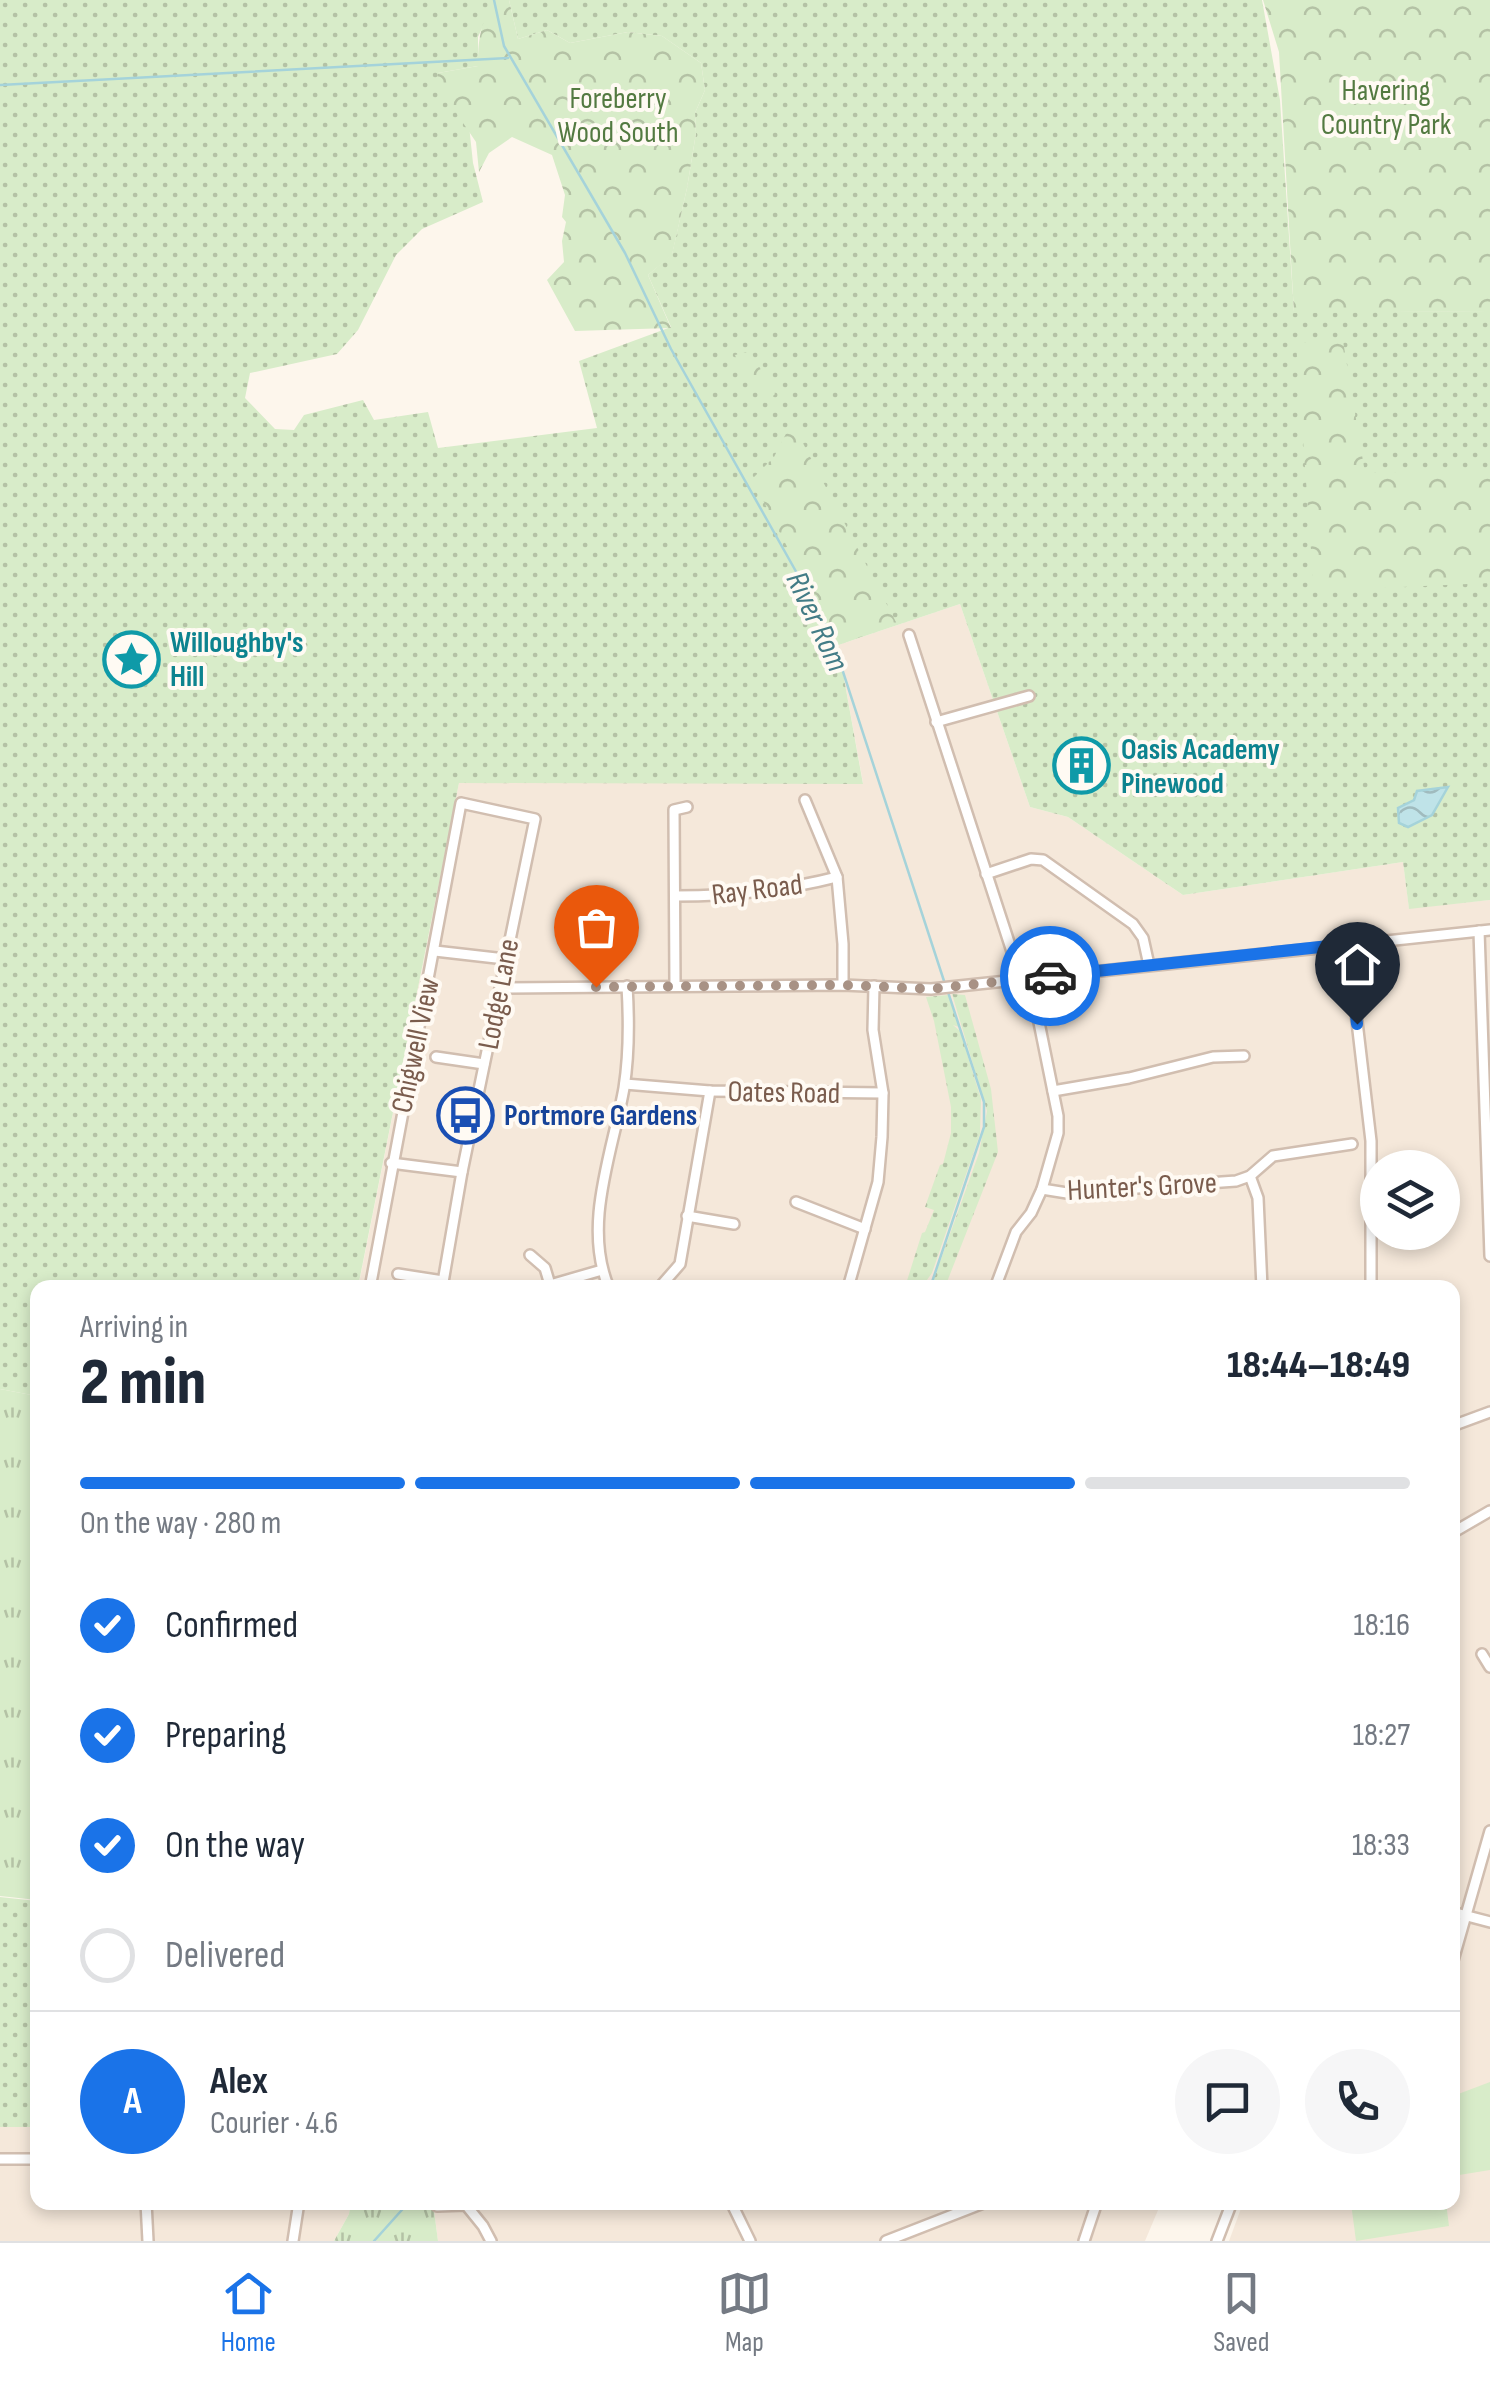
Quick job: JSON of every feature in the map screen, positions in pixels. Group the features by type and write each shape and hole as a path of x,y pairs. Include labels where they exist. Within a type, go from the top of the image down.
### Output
{"street":[{"path":"910,635 1019,974 1031,983 1053,1090 1058,1133 1042,1190 1031,1214 1016,1232 998,1280"},
{"path":"936,722 1030,696"},
{"path":"804,800 837,877 843,985"},
{"name":"Chigwell View","path":"371,1280 461,803 535,819"},
{"path":"675,986 674,810 688,807"},
{"name":"Lodge Lane","path":"444,1280 462,1172 535,819"},
{"path":"986,874 1031,859 1042,860 1133,924 1143,938 1148,965"},
{"name":"Ray Road","path":"676,896 784,890 837,877"},
{"path":"500,988 936,988 1484,930 1490,1256"},
{"path":"1348,944 1371,1150"},
{"path":"435,951 505,959"},
{"path":"606,1280 598,1234 624,1084 627,986"},
{"path":"850,1280 878,1182 883,1094 873,1030 874,986"},
{"path":"1053,1090 1129,1078 1213,1057 1244,1056"},
{"path":"436,1057 484,1064"},
{"name":"Oates Road","path":"624,1084 710,1092 883,1094"},
{"path":"666,1280 680,1264 710,1092"},
{"path":"1360,1150 1352,1144 1369,1124"},
{"name":"Hunter's Grove","path":"1042,1190 1066,1193 1236,1181 1250,1176 1273,1156 1352,1144"},
{"path":"391,1163 462,1172"},
{"path":"1250,1176 1258,1198 1262,1280"},
{"path":"796,1202 865,1229"},
{"path":"687,1216 734,1224"},
{"path":"1371,1250 1371,1280"},
{"path":"530,1255 545,1268 548,1280"},
{"path":"570,1280 602,1270"},
{"path":"398,1274 425,1280"},
{"path":"1460,1423 1490,1412"},
{"path":"1460,1528 1490,1511"},
{"path":"1482,1654 1490,1667"},
{"path":"1460,1937 1490,1832"},
{"path":"1460,1914 1490,1922"},
{"path":"0,2159 30,2159"},
{"path":"146,2210 148,2241"},
{"path":"293,2241 299,2210"},
{"path":"469,2210 491,2241"},
{"path":"735,2210 750,2241"},
{"path":"886,2241 965,2210"},
{"path":"1084,2241 1094,2210"},
{"path":"1217,2241 1229,2210"}],"shaded area":[{"path":"960,604 1030,807 1068,817 1183,895 1403,862 1409,908 1490,900 1490,2241 1229,2241 1240,2210 1460,2210 1460,1280 360,1280 459,783 863,783 838,645"},
{"path":"0,2126 30,2126 30,2210 350,2210 334,2241 0,2241"},
{"path":"434,2210 1158,2210 1145,2241 438,2241"}],"green space":[{"path":"0,0 495,0 478,37 478,66 438,73 468,116 473,163 483,202 422,229 396,255 358,330 337,354 250,373 245,398 275,429 294,430 304,415 363,400 374,420 428,412 438,448 597,428 579,361 671,327 648,275 672,254 696,133 695,113 705,90 701,63 662,36 628,32 570,43 547,30 518,39 509,0 1262,0 1280,100 1294,312 1490,311 1490,900 1409,909 1403,862 1183,895 1068,817 1030,807 960,604 838,645 863,784 459,783 359,1280 30,1280 30,1395 0,1389"},
{"name":"Foreberry Wood South","path":"495,0 509,0 518,39 547,30 570,43 628,32 662,36 701,63 705,90 695,113 696,133 672,255 648,275 671,328 575,331 547,280 564,262 562,241 566,222 562,217 565,195 552,155 512,137 489,153 479,172 476,142 436,83 438,73 478,66 481,32"},
{"name":"Havering Country Park","path":"1263,0 1490,0 1490,311 1294,313 1279,52"},
{"path":"1343,341 1365,473 1490,470 1490,583 1314,591 1296,343"},
{"path":"750,351 775,394 766,403 745,380 735,355"},
{"path":"792,422 897,624 838,645 752,479 774,457"},
{"path":"952,994 965,995 991,1089 998,1152 948,1280 934,1280 979,1153 987,1111"},
{"path":"948,995 959,1027 953,1025 960,1031 981,1099 980,1134 932,1273 927,1280 907,1280 934,1210 925,1207 951,1133 951,1107 926,997"},
{"path":"0,1389 30,1395 30,1899 0,1896"},
{"path":"0,1897 30,1900 30,2127 0,2127"},
{"path":"1490,2082 1490,2170 1460,2175 1460,2093"},
{"path":"350,2210 434,2210 438,2241 334,2241"},
{"path":"1352,2210 1447,2210 1449,2226 1356,2241"}],"water":[{"path":"1448,787 1432,815 1408,827 1399,823 1398,808 1414,800 1417,791"}],"waterway":[{"name":"River Rom","path":"494,0 504,46 625,253 671,349 830,632 945,984"},
{"path":"0,85 508,58"},
{"name":"River Rom","path":"933,1280 984,1127 984,1102 948,992"},
{"name":"River Rom","path":"374,2241 402,2210"}],"way so far":[{"path":"596,987 843,985 931,989 1050,976"}],"place":[{"name":"Willoughby's Hill","path":"131,659"},
{"name":"Oasis Academy Pinewood","path":"1082,766"},
{"name":"Portmore Gardens","path":"465,1115"}],"route":[{"path":"1050,976 1348,944 1357,1024"}]}
